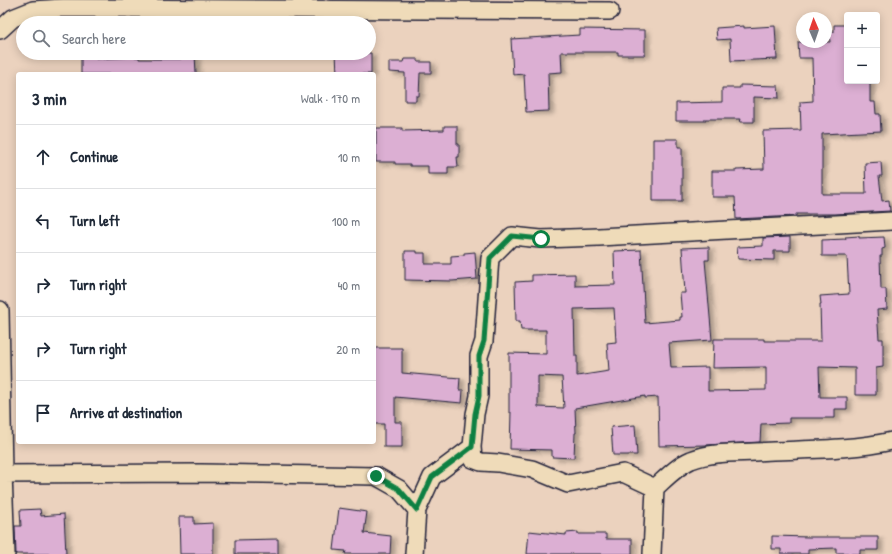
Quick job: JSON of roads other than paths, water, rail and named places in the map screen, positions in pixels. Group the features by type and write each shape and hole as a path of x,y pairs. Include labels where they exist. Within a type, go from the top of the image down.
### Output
{"street":[{"path":"18,16 33,10 64,8 610,11"},
{"path":"0,30 16,17"},
{"path":"655,488 623,473 568,484 532,469 498,463 481,462 473,459 472,447 475,414 479,396 479,356 484,341 490,258 512,236 541,239 591,238 892,221"},
{"path":"0,310 1,474 6,554"},
{"path":"652,554 655,488 677,468 691,460 712,454 840,448 873,445 892,441"},
{"path":"414,554 417,510 432,477 472,447"},
{"path":"1,474 201,473 376,476 399,489 417,510"}]}
